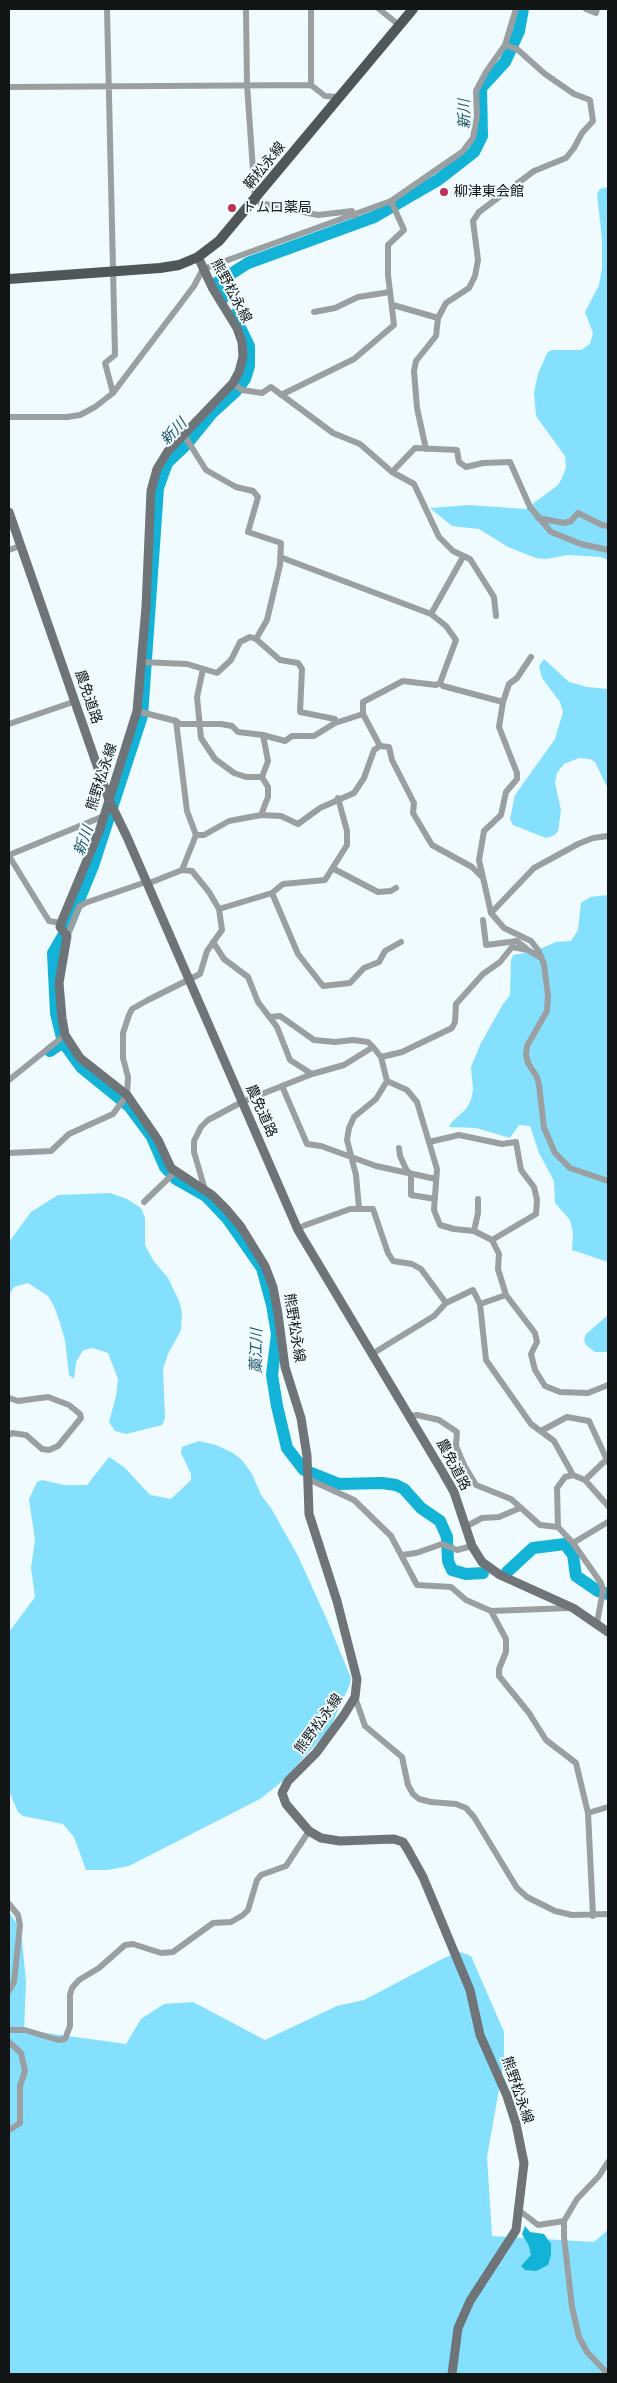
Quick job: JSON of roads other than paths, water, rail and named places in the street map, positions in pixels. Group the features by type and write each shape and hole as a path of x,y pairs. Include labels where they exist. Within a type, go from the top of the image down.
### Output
{"main road":[{"name":"鞆松永線","path":"9,280 160,268 198,258 219,241 413,9"},
{"name":"熊野松永線","path":"198,258 212,288 237,328 242,342 243,357 239,372 233,383 168,451 157,469 151,491 139,711 110,802 81,878 64,931 59,983 65,1035 80,1058 124,1099 158,1140 172,1174 206,1192 226,1209 241,1227 265,1266 273,1287 285,1367 301,1418 308,1474 309,1514 352,1653 357,1679 355,1697 316,1754 288,1782 282,1793 286,1804 309,1831 321,1838 340,1841 394,1839 403,1842 424,1877 445,1926 470,1990 480,2036 507,2096 524,2163 520,2210 516,2230 470,2301 458,2328 452,2374"},
{"name":"農免道路","path":"9,512 110,802 190,980 298,1230 454,1492 472,1546 482,1562 500,1575 574,1608 608,1632"}],"street":[{"path":"107,9 115,355 105,363 113,393"},
{"path":"246,9 247,85 255,198 260,203 318,215 352,211 354,216"},
{"path":"311,9 311,85"},
{"path":"379,9 399,25"},
{"path":"9,417 66,418 80,415 113,393 194,286 203,269 354,216 391,201 462,152 473,138 477,116 476,91 486,72 505,45 516,9"},
{"path":"586,9 596,13 597,9"},
{"path":"426,449 418,408 414,371 416,361 436,336 438,318 446,303 469,288 475,276 478,260 473,221 479,212 534,171 566,158 592,121 590,100 574,94 545,74 517,49 505,45"},
{"path":"9,87 311,85 325,96 339,97"},
{"path":"281,394 354,359 394,325 390,292 388,245 404,230 391,201"},
{"path":"314,312 335,308 358,297 390,292"},
{"path":"393,305 438,318"},
{"path":"233,383 242,390 262,392 271,387 333,433 360,444 392,472 414,484 439,537 453,551 470,560 494,596 496,616"},
{"path":"184,435 206,470 236,487 253,491 258,497 248,532 281,543 267,620 256,639"},
{"path":"392,472 415,448 457,450 459,462 466,467 483,463 510,462 530,508 551,532 581,544 608,550"},
{"path":"538,518 564,523 571,521 578,513 608,526"},
{"path":"9,550 20,546"},
{"path":"280,556 431,614 446,626 456,640 440,683"},
{"path":"431,614 463,557"},
{"path":"142,662 187,664 217,673 230,660 240,642 250,637 256,639 280,660 298,663 302,669 300,712 335,719 335,723"},
{"path":"531,657 517,678 509,684 503,702 499,727 517,773 517,779 506,792 501,814 484,830 479,860 491,913 504,928 531,941 541,958 548,996 547,1011 528,1046 526,1055 539,1085 544,1128 556,1153 570,1168 608,1181"},
{"path":"203,669 196,697 200,738 215,759 234,773 246,777 262,777"},
{"path":"380,746 363,714 363,702 403,680 436,685 440,683"},
{"path":"440,683 443,686 503,702"},
{"path":"9,724 76,702"},
{"path":"139,711 176,721 180,724 221,724 232,726 238,732 263,735 284,741 292,736 314,736 335,723 363,714"},
{"path":"176,721 186,811 196,835 182,870"},
{"path":"262,777 268,761 263,735"},
{"path":"196,835 204,834 229,820 261,815 280,816 298,824 338,798 354,793 364,778 374,750 380,746 389,746 392,760 414,802 414,813 432,845 472,867 482,877"},
{"path":"261,815 268,798 268,787 262,777"},
{"path":"218,909 272,893 283,884 325,880 334,869 347,844 347,831 338,798"},
{"path":"9,1153 51,1151 69,1134 113,1114 124,1099 128,1077 123,1058 123,1032 129,1015 132,1010 148,1000 200,974 207,951 222,930 218,909 209,892 192,871 182,870 85,903 79,907 64,931 50,921 9,855 104,816"},
{"path":"491,913 534,868 578,844 592,838 608,836"},
{"path":"334,869 378,892 391,891 396,888"},
{"path":"272,893 298,954 324,986 350,983 364,968 379,962 385,951 400,942"},
{"path":"483,920 486,945 517,940 541,958"},
{"path":"213,942 224,959 248,977 258,1002 277,1027 290,1060 312,1074"},
{"path":"381,1057 402,1052 452,1028 455,1022 456,1004 483,974 500,962 512,947 528,950"},
{"path":"270,1016 280,1016 314,1040 335,1042 353,1040 368,1042 373,1047 381,1057 388,1081 407,1090 417,1102 437,1169 434,1210 440,1226 474,1231 492,1240 499,1254 498,1269 506,1295 535,1332 537,1342 531,1354 535,1370 545,1386 560,1392 588,1393 608,1385"},
{"path":"9,1080 65,1035"},
{"path":"206,1192 194,1152 194,1141 201,1127 208,1120 242,1102 312,1074 344,1065 373,1047"},
{"path":"359,1208 356,1175 349,1156 347,1140 349,1128 354,1117 376,1099 388,1081"},
{"path":"282,1086 307,1144 321,1146 376,1166 436,1179"},
{"path":"429,1142 459,1135 502,1144 516,1142 521,1170 534,1188 537,1200 536,1214 492,1240"},
{"path":"399,1148 400,1156 407,1171 411,1174 411,1195 435,1199"},
{"path":"144,1202 172,1174"},
{"path":"474,1231 478,1213 478,1199"},
{"path":"298,1230 303,1226 350,1209 373,1208 393,1261 412,1264 421,1269 446,1303"},
{"path":"372,1354 434,1316 446,1303 473,1290 480,1304 486,1360 531,1424 554,1441 573,1475"},
{"path":"480,1304 506,1295"},
{"path":"9,1398 18,1401 48,1397 69,1405 80,1414 81,1418 58,1446 49,1450 42,1449 26,1435 12,1433 9,1435"},
{"path":"410,1416 417,1415 440,1420 457,1432 456,1446 464,1465 476,1485 511,1500 540,1526 558,1527"},
{"path":"541,1431 567,1417 589,1421 608,1460 585,1480"},
{"path":"308,1474 354,1500 391,1536 418,1585 451,1587 466,1600 491,1611 574,1608"},
{"path":"597,1623 603,1592 601,1583 573,1543 558,1527 557,1488 565,1477 573,1475 585,1480 608,1506"},
{"path":"465,1527 482,1518 499,1517 520,1508"},
{"path":"573,1543 608,1522"},
{"path":"402,1555 416,1553 442,1544 457,1550 472,1546"},
{"path":"491,1611 506,1639 506,1652 499,1669 499,1676 529,1712 546,1740 576,1763 588,1812 593,1916"},
{"path":"355,1697 365,1726 402,1757 408,1786 413,1794 431,1802 456,1804 466,1808 474,1817 517,1888 527,1896 555,1911 572,1915 593,1916 608,1914"},
{"path":"588,1812 608,1807"},
{"path":"9,2030 25,2030 58,2040 65,2039 70,2026 70,1995 72,1988 80,1980 99,1968 125,1945 132,1944 161,1953 173,1952 213,1923 231,1922 243,1915 248,1910 256,1880 261,1875 286,1866 309,1831"},
{"path":"9,1904 18,1915 20,1925 14,1982 9,1991"},
{"path":"9,2042 21,2053 25,2071 20,2086 20,2123 9,2130"},
{"path":"608,2162 599,2176 577,2199 564,2221 572,2306 579,2336 587,2352 608,2374"},
{"path":"520,2210 538,2224 564,2221"}],"waterway":[{"name":"新川","path":"223,298 215,284 248,263 374,217 438,180 474,152 482,136 481,88 505,62 519,31 523,9"},
{"name":"新川","path":"234,315 249,346 249,366 245,379 236,391 212,413 186,445 167,463 158,488 142,716 93,866 67,929 53,953 56,1013 63,1042 81,1067 129,1106 152,1137 165,1167 176,1179 206,1196 227,1218 262,1268 272,1305 277,1334 272,1375 287,1448 304,1470 339,1484 382,1483 396,1485 404,1489 421,1508 440,1521 447,1537 448,1561 452,1570 466,1574 483,1573"},
{"name":"新川","path":"50,1051 63,1042"},
{"name":"藁江川","path":"507,1572 533,1548 565,1544 573,1555 576,1576 598,1591 608,1594"}],"place":[{"name":"柳津東会館","path":"444,192"},
{"name":"トムロ薬局","path":"232,208"}]}
